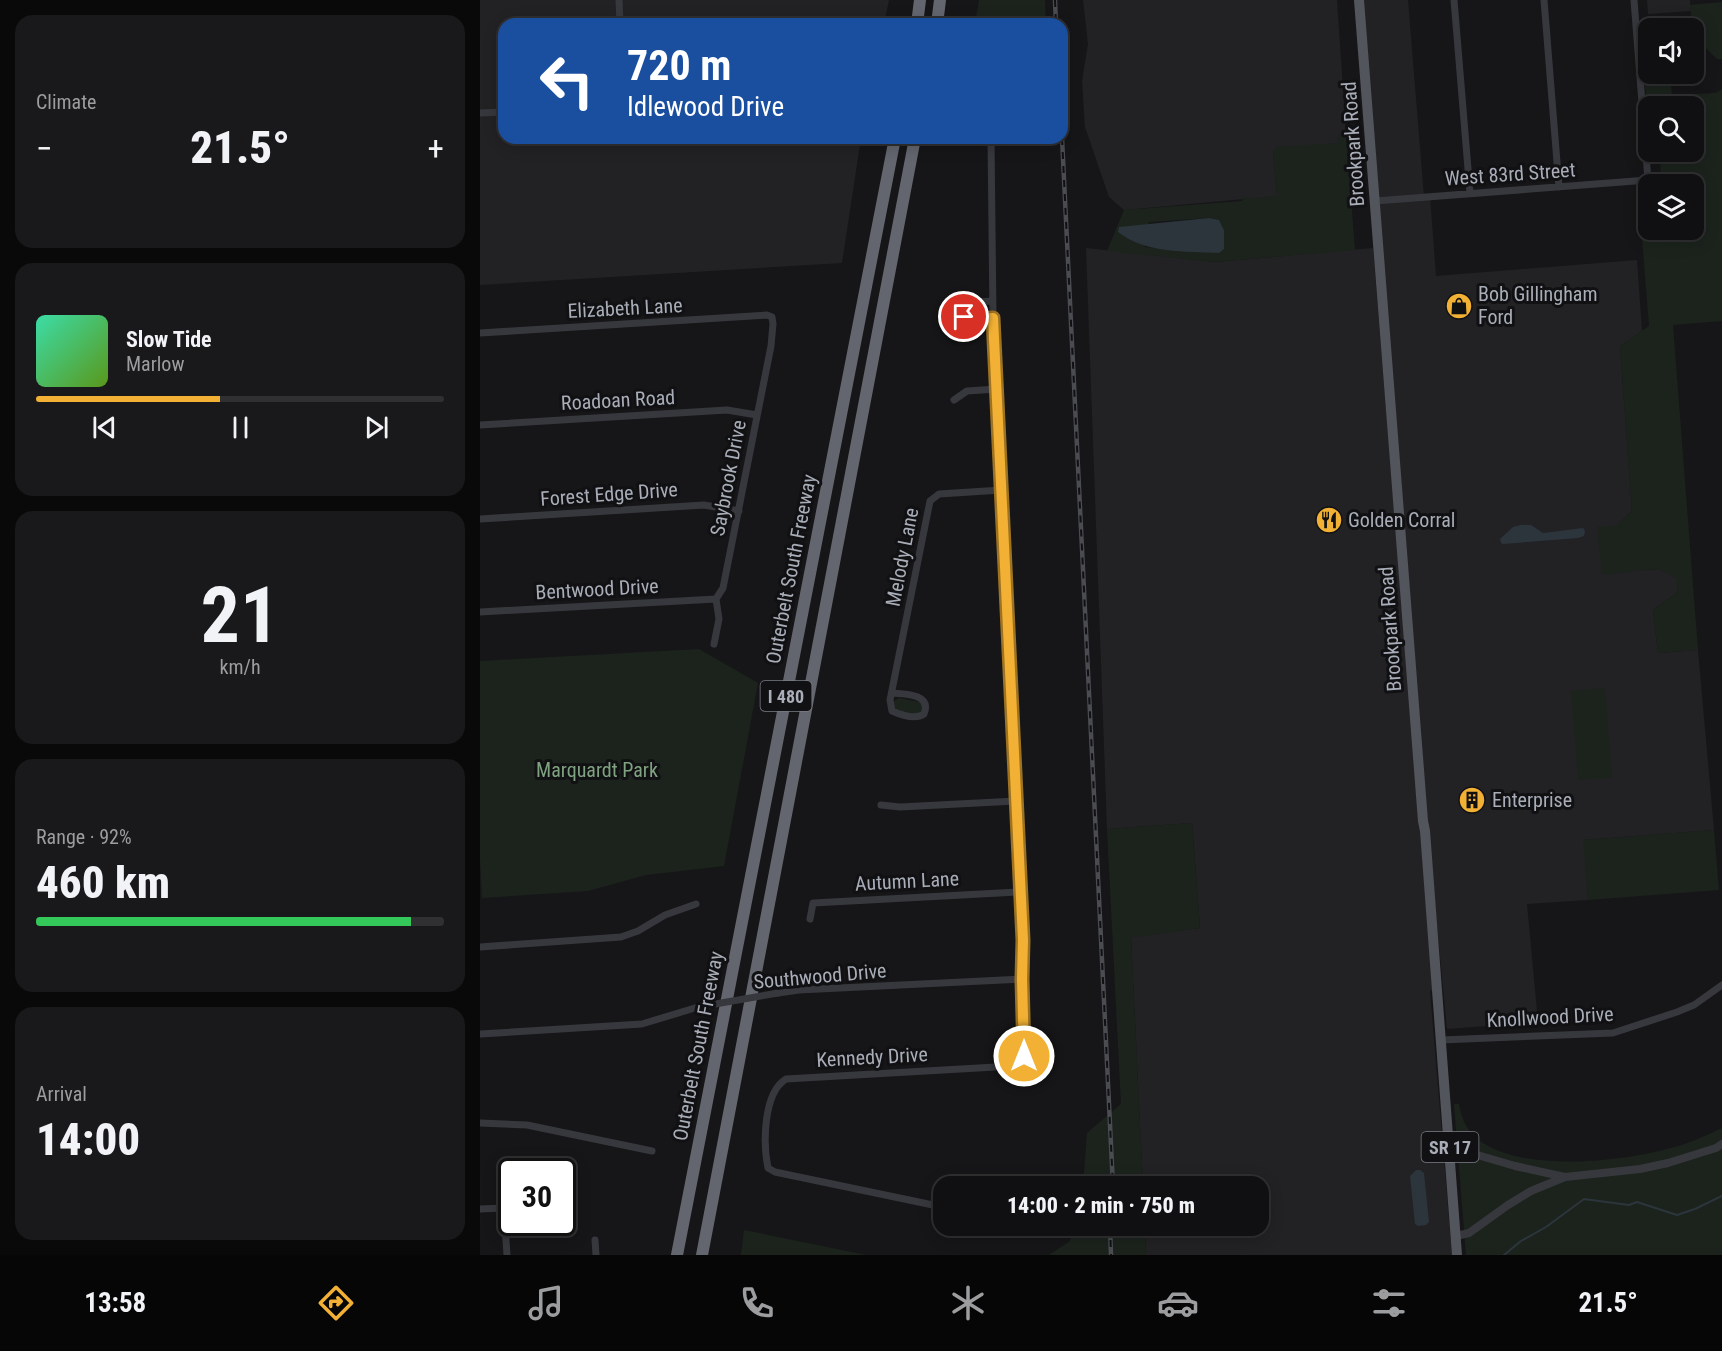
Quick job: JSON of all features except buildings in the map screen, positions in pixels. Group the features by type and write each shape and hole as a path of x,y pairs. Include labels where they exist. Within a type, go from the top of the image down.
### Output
{"highway":[{"path":"937,18 940,0"},
{"path":"939,18 949,0"},
{"name":"Outerbelt South Freeway","path":"677,1255 894,144"},
{"name":"I 480","path":"702,1255 914,144"}],"main road":[{"name":"Brookpark Road","path":"1359,0 1457,1255"}],"street":[{"path":"619,0 620,18"},
{"path":"1454,0 1470,193"},
{"path":"1544,0 1559,187"},
{"name":"West 83rd Street","path":"1375,201 1648,180 1634,0"},
{"path":"480,113 498,112"},
{"path":"991,144 992,301 1023,940 1022,979"},
{"path":"992,301 966,303 961,311 966,319 993,318"},
{"name":"Elizabeth Lane","path":"480,333 767,315 772,317"},
{"name":"Saybrook Drive","path":"714,644 719,619 716,599 723,588 739,512 771,346 772,317"},
{"path":"954,400 967,391 997,389"},
{"name":"Roadoan Road","path":"480,425 727,410 758,415"},
{"name":"Melody Lane","path":"892,693 930,501 939,494 1002,490"},
{"name":"Forest Edge Drive","path":"480,519 704,505 739,512"},
{"name":"Bentwood Drive","path":"480,612 716,599"},
{"path":"892,693 921,698 925,702 924,714 915,717 892,711 890,706 892,693"},
{"path":"881,805 900,807 1016,801"},
{"name":"Autumn Lane","path":"810,919 813,903 1020,892"},
{"path":"480,946 621,937 638,931 665,915 696,904"},
{"name":"Southwood Drive","path":"480,1034 642,1024 698,1007 799,990 1022,979"},
{"name":"Kennedy Drive","path":"933,1205 775,1172 768,1168 765,1134 774,1095 779,1083 786,1079 1013,1066 1020,1063 1025,1050 1022,979"},
{"name":"Knollwood Drive","path":"1441,1040 1613,1033 1663,1018 1686,1008 1722,985"},
{"path":"480,1123 527,1125 652,1151"},
{"path":"1456,1236 1468,1233 1531,1191 1565,1177 1619,1172 1668,1163 1722,1144"},
{"path":"1450,1147 1515,1166 1565,1177"},
{"path":"480,1209 498,1208"},
{"path":"506,1236 507,1255"},
{"path":"595,1240 596,1255"}],"shaded area":[{"path":"480,0 889,0 885,18 498,18 498,144 860,144 842,263 480,285"},
{"path":"1083,0 1337,0 1346,133 1338,134 1338,143 1273,151 1277,196 1124,210 1109,197 1085,127 1082,81 1088,44"},
{"path":"1363,0 1408,0 1424,197 1430,196 1436,276 1637,260 1642,331 1620,346 1632,511 1617,525 1602,574 1658,569 1677,578 1678,592 1653,610 1658,653 1698,650 1714,830 1584,840 1588,900 1527,904 1538,1022 1447,1029 1430,853"},
{"path":"1647,0 1690,0 1691,11 1648,14"},
{"path":"1209,218 1219,220 1224,230 1224,249 1219,253 1153,248 1118,232 1119,227"},
{"path":"1086,248 1215,262 1373,248 1452,1255 1146,1255 1145,1236 1269,1236 1269,1176 1143,1176 1131,937 1200,928 1192,823 1107,829"},
{"path":"1531,525 1543,533 1583,528 1585,531 1584,536 1578,538 1501,543 1500,539 1513,527"},
{"path":"1416,1170 1424,1173 1429,1222 1418,1226 1415,1224 1410,1176"}],"green space":[{"path":"979,0 1045,0 1046,18 976,18"},
{"path":"1722,2 1722,59 1717,59 1704,46 1704,18 1692,18 1690,5"},
{"path":"1645,84 1671,84 1672,95 1716,93 1722,89 1722,321 1673,325 1698,650 1658,653 1653,610 1678,592 1676,578 1658,569 1602,575 1597,527 1617,525 1632,511 1620,346 1649,326 1642,240 1704,240 1704,174 1661,174 1660,162 1704,162 1704,96 1646,96"},
{"path":"1346,133 1355,250 1215,262 1107,251 1124,210 1277,196 1273,151 1276,147 1338,143 1338,134","holes":["1209,218 1219,220 1224,230 1224,248 1219,253 1145,247 1149,222"]},
{"name":"Marquardt Park","path":"699,649 758,683 724,866 646,875 588,891 482,898 480,661"},
{"path":"1605,688 1612,778 1578,780 1571,691"},
{"path":"899,698 920,702 923,706 922,713 916,715 894,710 894,701"},
{"path":"1192,823 1200,928 1131,938 1143,1176 1084,1176 1087,1133 1121,1104 1107,829"},
{"path":"1714,830 1719,890 1588,900 1583,840"},
{"path":"1454,1104 1459,1104 1464,1121 1471,1133 1492,1148 1515,1156 1541,1160 1569,1162 1650,1153 1684,1144 1722,1128 1722,1255 1466,1255"},
{"path":"744,1230 866,1255 741,1255"},
{"path":"1072,1236 1145,1236 1146,1255 1049,1255 1070,1241"}],"waterway":[{"path":"1504,1255 1584,1199 1629,1205 1637,1202 1677,1215 1722,1196"}],"railway":[{"path":"1055,0 1056,18"},
{"path":"1062,144 1113,1176"},
{"path":"1110,1236 1111,1255"}],"place":[{"name":"Bob Gillingham Ford","path":"1459,306"},
{"name":"Golden Corral","path":"1329,520"},
{"name":"Enterprise","path":"1472,800"}],"route":[{"path":"964,317 969,320 993,318 1023,940 1024,1056"}]}
